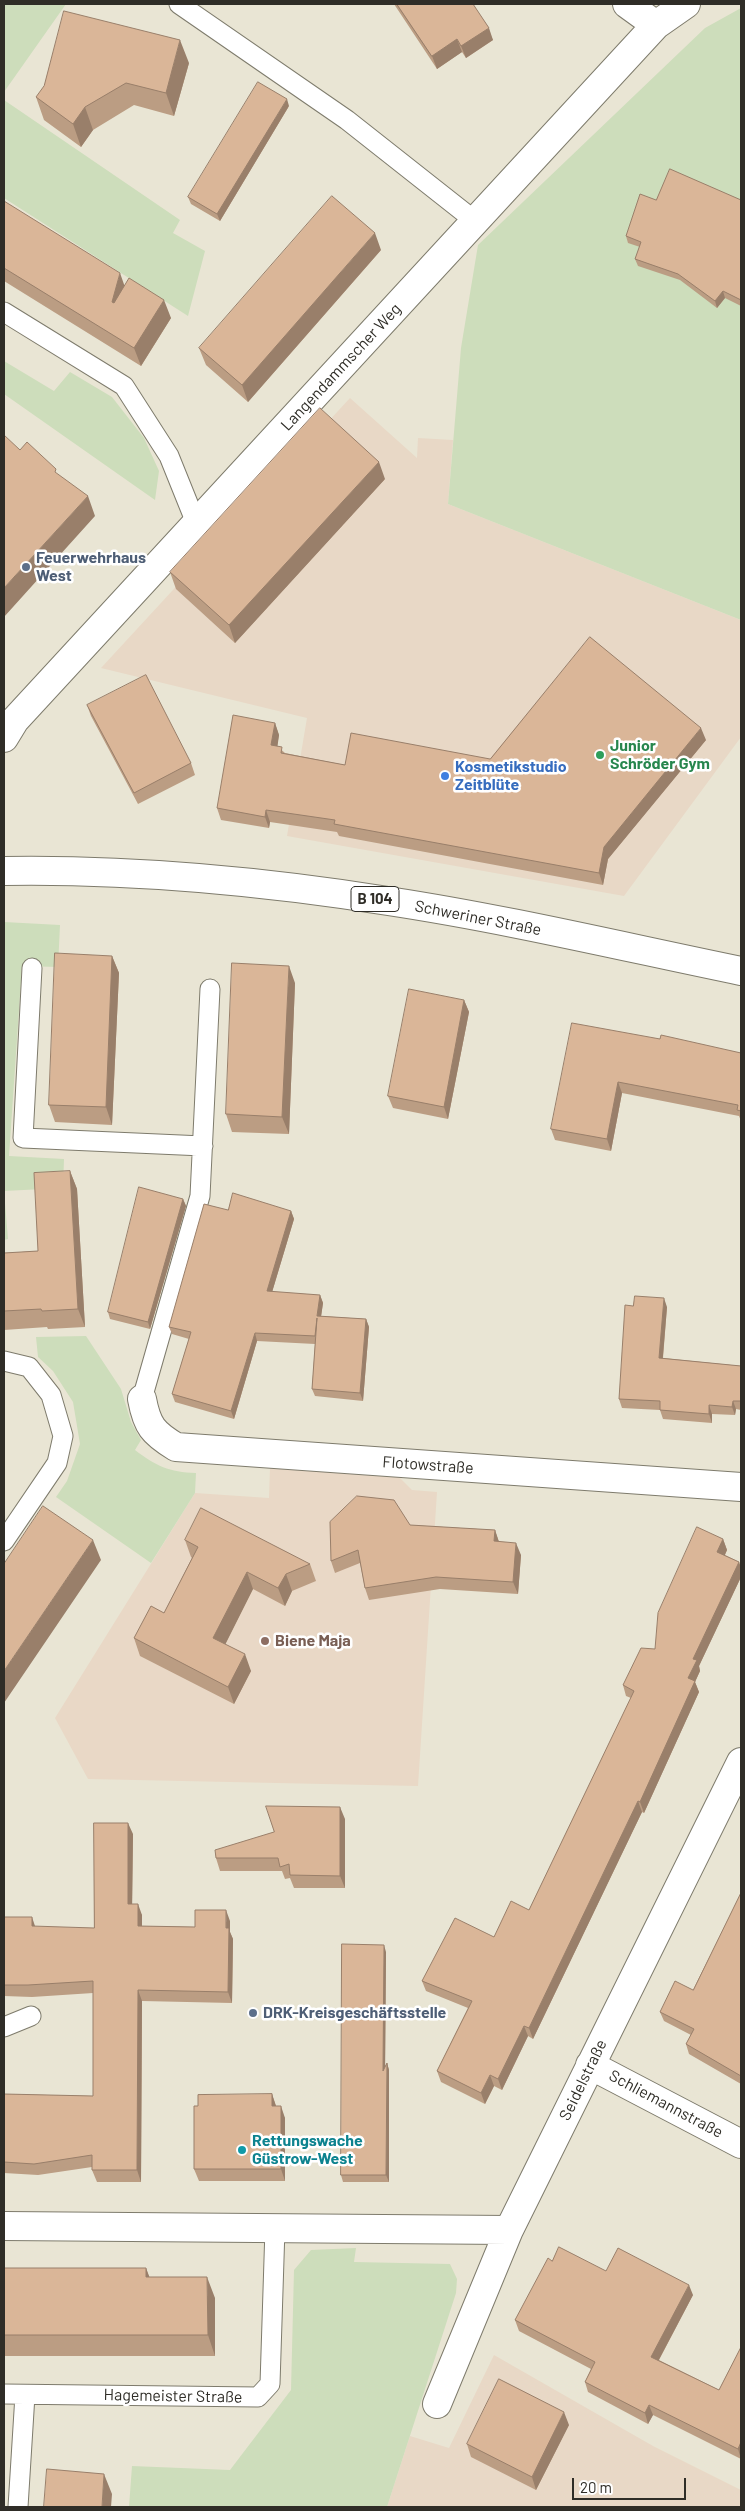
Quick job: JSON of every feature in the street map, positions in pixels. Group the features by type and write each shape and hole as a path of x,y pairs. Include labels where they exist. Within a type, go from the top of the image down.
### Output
{"street":[{"path":"627,4 656,25"},
{"name":"Langendammscher Weg","path":"4,738 15,720 656,25 686,4"},
{"name":"Schweriner Straße","path":"4,871 150,874 295,888 389,901 741,971"},
{"name":"Flotowstraße","path":"142,1399 146,1419 157,1435 176,1447 741,1487"},
{"name":"Seidelstraße","path":"437,2404 509,2230 741,1762"},
{"name":"Schliemannstraße","path":"590,2065 741,2144"},
{"path":"4,2226 509,2230"}],"lane":[{"path":"180,4 347,120 475,221"},
{"path":"4,312 124,386 169,456 196,523"},
{"path":"32,968 23,1138 203,1146"},
{"path":"142,1399 200,1196 210,988"},
{"path":"4,1360 29,1367 51,1396 63,1436 57,1463 4,1540"},
{"path":"4,2028 31,2016"},
{"name":"Hagemeister Straße","path":"4,2394 258,2397 270,2384 275,2228"},
{"path":"18,2507 25,2395"}],"shaded area":[{"path":"350,398 417,458 418,438 453,440 448,504 741,620 741,737 624,896 287,836 307,718 101,668"},
{"name":"Biene Maja","path":"270,1468 398,1476 412,1490 437,1492 418,1786 88,1779 55,1718 195,1493 269,1498"},
{"path":"494,2355 653,2446 741,2490 741,2507 387,2507 410,2436 449,2448"}],"green space":[{"path":"4,4 66,4 4,92"},
{"path":"741,8 741,620 448,504 461,348 478,245 705,28"},
{"path":"4,100 180,220 173,233 205,251 188,316 4,198"},
{"path":"4,361 54,391 70,372 112,397 144,438 159,471 155,500 4,394"},
{"path":"4,922 60,925 58,967 22,966 9,1156 64,1159 63,1188 4,1191"},
{"path":"4,1191 8,1239 4,1240"},
{"path":"86,1336 121,1389 131,1422 141,1440 135,1450 170,1470 196,1473 195,1493 151,1563 56,1497 67,1481 80,1444 73,1402 53,1371 38,1357 36,1337"},
{"path":"356,2248 354,2262 450,2264 457,2279 456,2293 387,2507 129,2507 132,2466 230,2470 291,2390 294,2270 311,2250"}],"building":[{"path":"397,4 473,4 489,28 461,46 457,39 432,56"},
{"path":"64,11 180,40 166,93 126,83 85,107 73,124 36,97 44,86"},
{"path":"258,82 287,99 217,214 188,197"},
{"path":"670,169 741,200 741,300 723,291 715,301 678,274 635,259 641,242 626,236 640,194 656,200"},
{"path":"332,196 375,233 242,385 199,348"},
{"path":"4,201 120,273 112,302 114,303 129,278 164,300 134,348 4,268"},
{"path":"320,408 379,462 229,625 170,572"},
{"name":"Feuerwehrhaus West","path":"4,435 20,450 27,442 56,469 55,472 88,496 4,588"},
{"path":"590,637 701,728 604,847 599,873 334,824 335,820 266,810 265,817 217,808 233,715 275,723 271,745 282,747 281,753 345,765 351,733 490,759"},
{"path":"146,675 191,763 134,793 87,705"},
{"path":"55,953 112,956 106,1107 49,1105"},
{"path":"232,963 289,966 282,1117 226,1114"},
{"path":"409,989 464,1000 444,1107 388,1096"},
{"path":"572,1023 660,1039 661,1035 741,1053 741,1111 737,1110 738,1105 618,1082 607,1139 551,1129"},
{"path":"70,1171 78,1309 4,1311 4,1253 38,1251 34,1173"},
{"path":"139,1187 183,1199 148,1322 108,1312"},
{"path":"233,1193 291,1211 267,1291 320,1295 317,1316 366,1319 360,1393 312,1389 317,1318 315,1336 255,1333 231,1411 172,1394 191,1332 169,1327 204,1204 228,1210"},
{"path":"635,1296 664,1298 659,1358 741,1366 741,1401 733,1401 732,1407 709,1405 709,1414 660,1410 660,1401 619,1399 625,1305 633,1306"},
{"path":"357,1496 394,1500 410,1525 495,1530 494,1541 516,1543 513,1582 436,1577 365,1588 358,1550 331,1561 330,1522"},
{"path":"43,1506 93,1540 4,1671 4,1564"},
{"path":"201,1508 310,1564 286,1574 278,1588 247,1572 213,1638 245,1654 228,1687 134,1638 151,1606 164,1613 198,1547 185,1540"},
{"path":"697,1527 723,1539 717,1552 739,1562 693,1659 697,1660 688,1678 695,1681 640,1802 638,1801 529,2028 524,2026 498,2079 490,2075 481,2093 437,2071 472,2001 422,1981 455,1918 494,1937 511,1901 529,1910 634,1691 623,1685 641,1648 655,1649 658,1613"},
{"path":"266,1806 340,1807 340,1876 290,1875 289,1864 280,1867 278,1858 216,1858 215,1850 274,1832"},
{"path":"94,1823 128,1823 128,1904 138,1904 138,1926 195,1927 195,1910 226,1910 226,1928 229,1928 228,1992 138,1990 137,2170 92,2170 92,2155 34,2164 4,2162 4,2094 93,2096 93,1981 4,1985 4,1917 32,1917 32,1926 94,1928"},
{"path":"741,1893 741,2076 686,2044 694,2029 660,2012 675,1981 693,1990"},
{"path":"342,1944 384,1945 383,2071 387,2063 386,2175 341,2175"},
{"name":"Rettungswache Güstrow-West","path":"272,2094 272,2106 281,2106 281,2169 194,2169 194,2106 198,2106 198,2095"},
{"path":"559,2247 606,2271 618,2248 689,2285 651,2357 719,2390 741,2347 741,2442 738,2449 649,2405 645,2413 585,2382 595,2362 515,2320 548,2258 552,2261"},
{"path":"4,2268 146,2268 146,2277 207,2277 208,2335 4,2335"},
{"path":"499,2379 564,2412 532,2477 467,2444"},
{"path":"47,2469 104,2474 102,2507 44,2507"}],"place":[{"name":"Feuerwehrhaus West","path":"26,567"},
{"name":"Junior Schröder Gym","path":"600,755"},
{"name":"Kosmetikstudio Zeitblüte","path":"445,776"},
{"name":"Biene Maja","path":"265,1641"},
{"name":"DRK-Kreisgeschäftsstelle","path":"253,2013"},
{"name":"Rettungswache Güstrow-West","path":"242,2150"}]}
